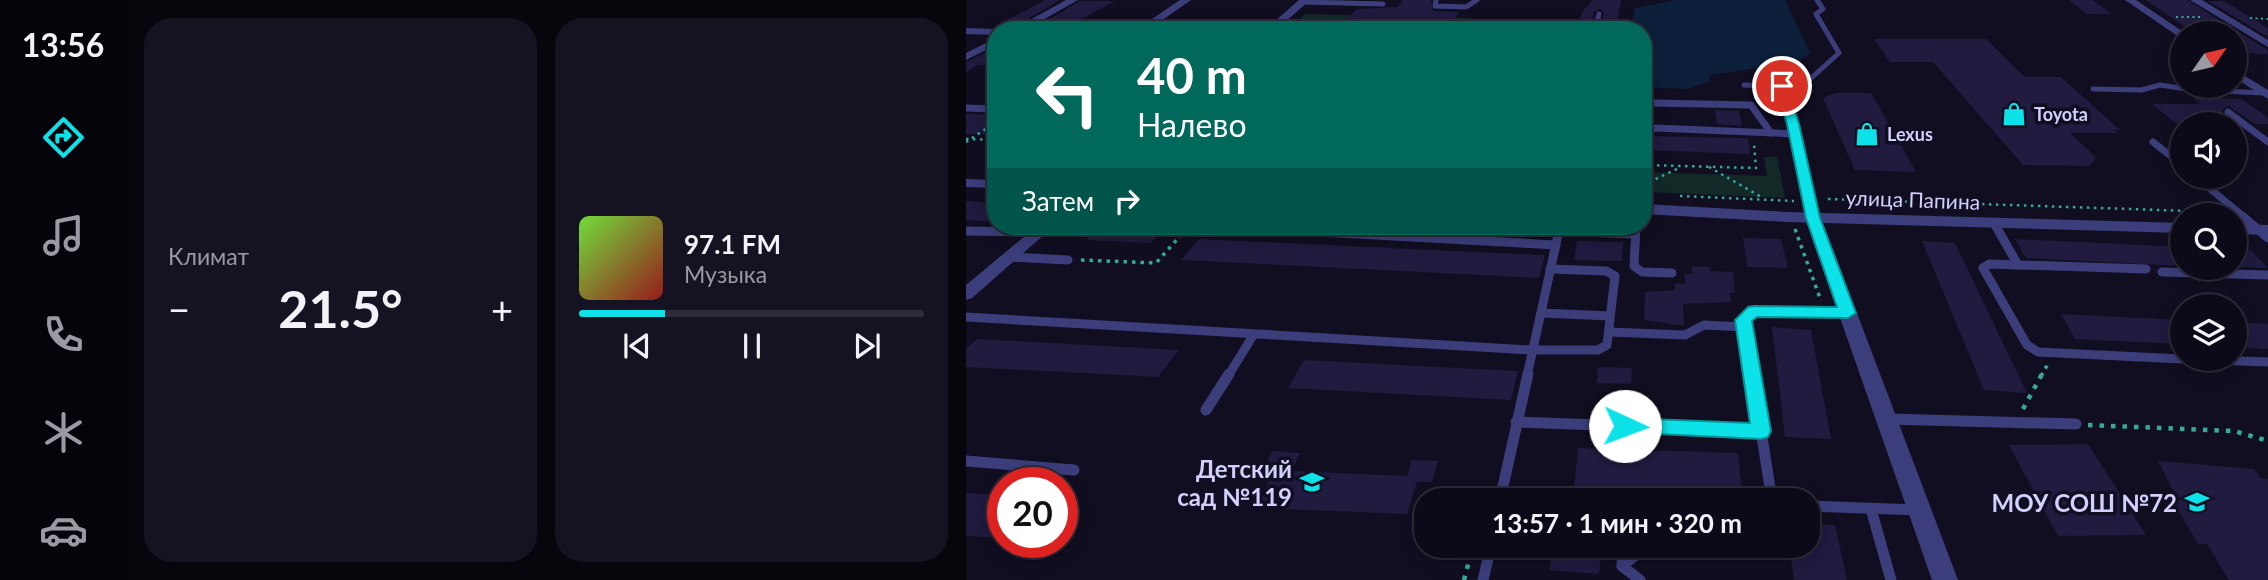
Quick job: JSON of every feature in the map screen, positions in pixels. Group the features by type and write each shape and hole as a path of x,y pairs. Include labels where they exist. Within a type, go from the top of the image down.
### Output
{"street":[{"path":"1034,21 1073,0"},
{"path":"1154,21 1186,0"},
{"path":"2130,0 2170,28"},
{"path":"2195,0 2268,44"},
{"path":"1281,21 1304,1"},
{"path":"966,31 987,32"},
{"path":"966,57 987,46"},
{"path":"2247,81 2267,94"},
{"path":"966,183 987,184"},
{"name":"улица Папина","path":"1652,209 1813,218 2170,228"},
{"path":"1813,218 1945,580"},
{"path":"2247,231 2265,233"},
{"path":"966,295 1035,235"}],"lane":[{"path":"1436,0 1435,6 1466,7 1476,3 1476,0"},
{"path":"1813,218 1781,80 1809,80 1839,53 1816,14 1823,9 1817,0"},
{"path":"1304,1 1383,4"},
{"path":"1597,21 1599,14"},
{"path":"1744,85 1782,86"},
{"path":"2094,89 2141,90 2160,85 2193,90 2267,94"},
{"path":"1654,103 1751,105 1771,133"},
{"path":"966,108 987,109"},
{"path":"2247,126 2268,142"},
{"path":"1652,129 1795,134"},
{"path":"2153,142 2170,155"},
{"path":"2211,189 2228,203"},
{"path":"2247,218 2265,233"},
{"path":"1994,223 2018,265"},
{"path":"966,231 987,230"},
{"path":"1355,235 1556,245"},
{"path":"1503,488 1558,235"},
{"path":"1635,235 1633,266 1642,272 1672,273"},
{"path":"1009,257 1068,260"},
{"path":"2146,270 1989,264 1983,268 2027,345 2038,352 2170,358"},
{"path":"966,317 1532,350 1598,350 1607,345 1615,276 1606,271 1550,270"},
{"path":"2162,272 2268,275"},
{"path":"1770,488 1744,320 1754,311 1848,313"},
{"path":"1541,313 1610,316"},
{"path":"1609,332 1685,335 1704,325 1745,327"},
{"path":"1206,410 1254,334"},
{"path":"2247,361 2268,362"},
{"path":"1886,419 2076,424"},
{"path":"1517,422 1761,431"},
{"path":"966,461 1038,467"},
{"path":"1820,507 1919,510"},
{"path":"1871,509 1891,580"},
{"path":"1483,580 1488,558"},
{"path":"1622,558 1622,566"},
{"path":"1622,566 1632,558"},
{"path":"1622,566 1640,580"}],"path":[{"path":"967,140 987,128"},
{"path":"1652,165 1756,168 1752,132"},
{"path":"967,140 987,140"},
{"path":"1652,182 1683,166"},
{"path":"1708,167 1765,199"},
{"path":"1670,195 1794,201"},
{"path":"1828,199 2170,210"},
{"path":"1792,228 1798,232 1825,312"},
{"path":"1068,260 1156,263 1181,235"},
{"path":"2015,423 2053,353"},
{"path":"2076,424 2234,431 2268,441"},
{"path":"1464,580 1470,558"}],"green space":[{"path":"1305,14 1471,18 1469,21 1298,21"},
{"path":"1764,157 1777,157 1785,198 1652,192 1652,172 1767,176"}],"water":[{"path":"1677,0 1785,0 1810,53 1798,62 1710,75 1710,81 1688,89 1652,87 1652,21 1632,21 1635,8"}],"building":[{"path":"1045,0 1060,0 1024,21 1005,21"},
{"path":"1403,0 1431,0 1433,11 1459,12 1454,21 1344,21 1357,9 1398,7"},
{"path":"1593,0 1621,0 1618,21 1602,21 1604,13 1600,9 1594,12 1592,21 1580,21 1582,12"},
{"path":"2069,0 2092,0 2112,14 2087,14"},
{"path":"2146,0 2187,0 2221,21 2176,21"},
{"path":"1080,1 1115,1 1078,21 1046,21"},
{"path":"2208,1 2224,1 2268,28 2268,37 2247,24 2247,21 2241,21"},
{"path":"2247,37 2268,50 2268,54 2247,53"},
{"path":"1874,39 1986,39 2025,77 2061,77 2120,130 2114,130 2118,133 2070,133 2096,157 2090,166 2023,165 1933,62 1890,62"},
{"path":"987,52 987,65 978,65 966,72 966,62"},
{"name":"Lexus","path":"1836,93 1871,93 1916,172 1855,170 1823,98"},
{"path":"2193,98 2242,99 2268,118 2268,124 2255,124 2247,119 2247,112 2237,112 2228,106 2222,112 2170,112 2170,118 2152,104 2201,104"},
{"path":"1715,110 1739,111 1742,126 1717,124"},
{"path":"966,114 987,115 987,134 966,134"},
{"path":"1652,136 1744,138 1748,139 1750,154 1652,150"},
{"path":"966,201 987,202 987,221 966,220"},
{"path":"1091,235 1159,235 1151,243 1086,240"},
{"path":"1743,238 1781,239 1788,268 1747,267"},
{"path":"1199,239 1545,255 1539,278 1181,260"},
{"path":"2015,239 2170,246 2170,265 2026,258"},
{"path":"1577,241 1623,242 1622,261 1574,260"},
{"path":"1922,241 1955,243 2027,393 1984,390"},
{"path":"2247,250 2251,250 2268,268 2247,267"},
{"path":"1692,266 1710,267 1710,271 1733,272 1735,293 1730,293 1731,302 1683,304 1684,326 1644,320 1645,292 1675,290 1675,283 1685,284 1685,274 1692,274"},
{"path":"2061,314 2170,319 2170,343 2075,339"},
{"path":"2247,323 2268,324 2268,349 2247,348"},
{"path":"1772,327 1811,330 1831,439 1785,437"},
{"path":"977,339 1179,350 1158,377 966,367 966,349"},
{"path":"1304,360 1518,371 1511,400 1288,388"},
{"path":"1598,367 1632,368 1631,384 1597,383"},
{"path":"2088,444 2146,535 2058,536 2009,445"},
{"path":"1578,448 1738,453 1741,488 1574,488"},
{"path":"1272,451 1300,453 1291,471 1407,476 1412,460 1438,461 1432,482 1417,482 1407,514 1256,508 1274,471 1262,471"},
{"path":"2158,461 2254,469 2261,479 2268,479 2268,580 2229,580 2207,544 2198,544 2170,496 2176,496"},
{"path":"966,493 987,494 987,537 966,536"},
{"path":"1820,524 1835,525 1847,580 1794,580 1791,558 1820,558"},
{"path":"1551,558 1601,558 1599,574 1549,570"}],"place":[{"name":"Toyota","path":"2014,114"},
{"name":"Lexus","path":"1867,134"},
{"name":"Детский сад №119","path":"1312,482"},
{"name":"МОУ СОШ №72","path":"2197,502"}],"route":[{"path":"1625,426 1761,431 1744,320 1754,311 1848,313 1813,218 1782,86"}]}
